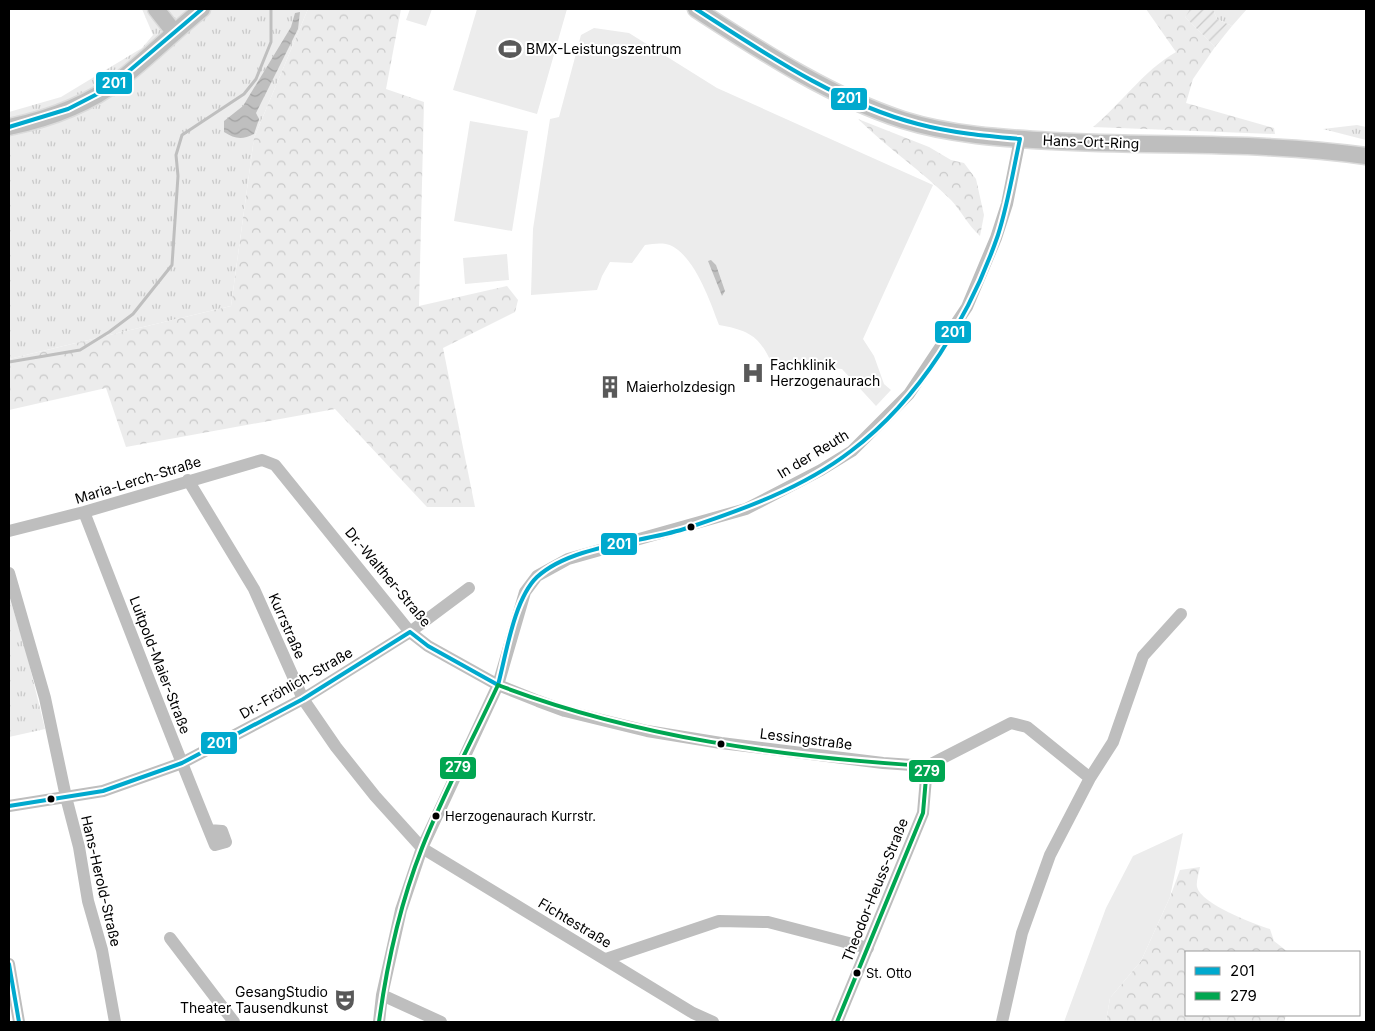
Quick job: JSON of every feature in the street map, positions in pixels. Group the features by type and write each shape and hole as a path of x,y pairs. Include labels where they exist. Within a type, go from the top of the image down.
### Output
{"main road":[{"path":"156,9 174,32"},
{"path":"9,127 44,118 90,99 120,80 202,9"},
{"name":"Hans-Ort-Ring","path":"696,9 793,68 850,98 902,120 957,134 1114,145 1282,147 1366,156"}],"street":[{"name":"In der Reuth","path":"498,685 525,592 537,576 568,559 680,530 746,509 821,470 852,451 885,421 909,394 967,307 996,238 1007,204 1020,139"},
{"name":"Maria-Lerch-Straße","path":"9,531 84,512 188,480 262,460 275,465"},
{"name":"Dr.-Walther-Straße","path":"275,465 410,632 428,646 498,685"},
{"name":"Kurrstraße","path":"188,480 254,589 303,699 336,747 374,796 422,848"},
{"name":"Luitpold-Maier-Straße","path":"84,512 209,830"},
{"name":"Hans-Herold-Straße","path":"9,573 45,698 66,797 79,847 88,901 102,950 115,1022"},
{"name":"Dr.-Fröhlich-Straße","path":"9,806 102,791 182,763 303,699 410,632 469,588"},
{"path":"1002,1022 1022,933 1050,856 1090,778 1113,742 1143,656 1181,614"},
{"name":"Lessingstraße","path":"498,685 565,711 647,731 788,752 926,766"},
{"path":"379,1022 382,995 401,910 422,848 498,685"},
{"path":"926,766 1011,723 1027,727 1090,778"},
{"name":"Theodor-Heuss-Straße","path":"837,1022 923,813 926,766"},
{"name":"Fichtestraße","path":"422,848 693,1013 713,1022"},
{"path":"606,959 719,921 768,922 868,948"},
{"path":"170,938 234,1022"},
{"path":"9,964 19,1022"},
{"path":"382,995 441,1022"}],"green space":[{"path":"142,9 308,9 254,138 231,306 9,359 9,112 61,97 142,48 153,35"},
{"path":"308,9 401,9 386,89 424,102 419,306 507,286 518,300 515,312 443,348 475,507 427,507 335,409 126,447 106,388 9,410 9,359 231,306 254,138"},
{"path":"410,9 432,9 426,26 406,20"},
{"name":"BMX-Leistungszentrum","path":"477,9 567,9 537,114 453,90"},
{"path":"1146,9 1190,9 1185,17 1215,47 1193,79 1186,103 1274,128 1275,134 1093,127 1153,68 1176,52"},
{"path":"1190,9 1213,9 1217,19 1232,26 1215,47 1185,17"},
{"path":"1213,9 1247,9 1232,26 1217,19"},
{"path":"594,28 629,33 717,88 933,185 863,339 874,356 884,384 891,390 876,406 842,369 771,362 762,346 751,335 737,329 719,325 695,270 680,252 669,245 645,245 632,263 610,262 597,290 531,295 533,229 550,119 559,117 581,35"},
{"path":"858,119 929,147 951,160 964,163 976,179 984,215 980,236 951,200"},
{"path":"470,121 528,131 512,231 454,221"},
{"path":"1357,125 1366,127 1366,140 1323,129"},
{"path":"507,254 509,280 465,284 463,258"},
{"path":"9,596 26,651 45,729 9,737"},
{"path":"1183,833 1170,897 1141,961 1110,998 1106,1022 1064,1022 1106,908 1133,856"},
{"path":"1200,867 1197,887 1208,900 1229,913 1270,929 1274,941 1287,951 1185,951 1185,1016 1286,1016 1284,1022 1106,1022 1110,998 1141,961 1180,870"}],"water":[{"path":"300,12 298,29 256,113 259,119 254,134 239,138 224,132 224,121 243,106 291,27 295,13"},
{"path":"711,260 716,265 725,291 722,296 708,261"}],"waterway":[{"path":"9,362 80,350 133,314 172,265 178,176 176,155 182,135 244,94 256,79 271,42 271,9"}],"transit line":[{"name":"201","path":"9,127 68,109 109,88 202,9"},
{"name":"201","path":"696,9 803,76 859,104 888,115 944,130 1020,139"},
{"name":"201","path":"498,685 512,628 522,599 537,577 552,566 587,551 684,529 771,497 813,476 851,451 899,407 940,354 973,296 1002,223 1020,139"},
{"name":"201","path":"410,632 428,646 498,685"},
{"name":"201","path":"9,806 103,791 182,763 303,699 410,632"},
{"name":"279","path":"379,1022 395,934 414,869 440,806 498,685 602,718 709,742 818,757 927,766 923,813 837,1022"},
{"name":"201","path":"9,964 19,1022"}],"place":[{"name":"BMX-Leistungszentrum","path":"510,49"},
{"name":"Fachklinik Herzogenaurach","path":"753,373"},
{"name":"Maierholzdesign","path":"610,387"},
{"name":"Herzogenaurach Kurrstr.","path":"436,816"},
{"name":"St. Otto","path":"857,973"},
{"name":"GesangStudio Theater Tausendkunst","path":"345,1000"}]}
